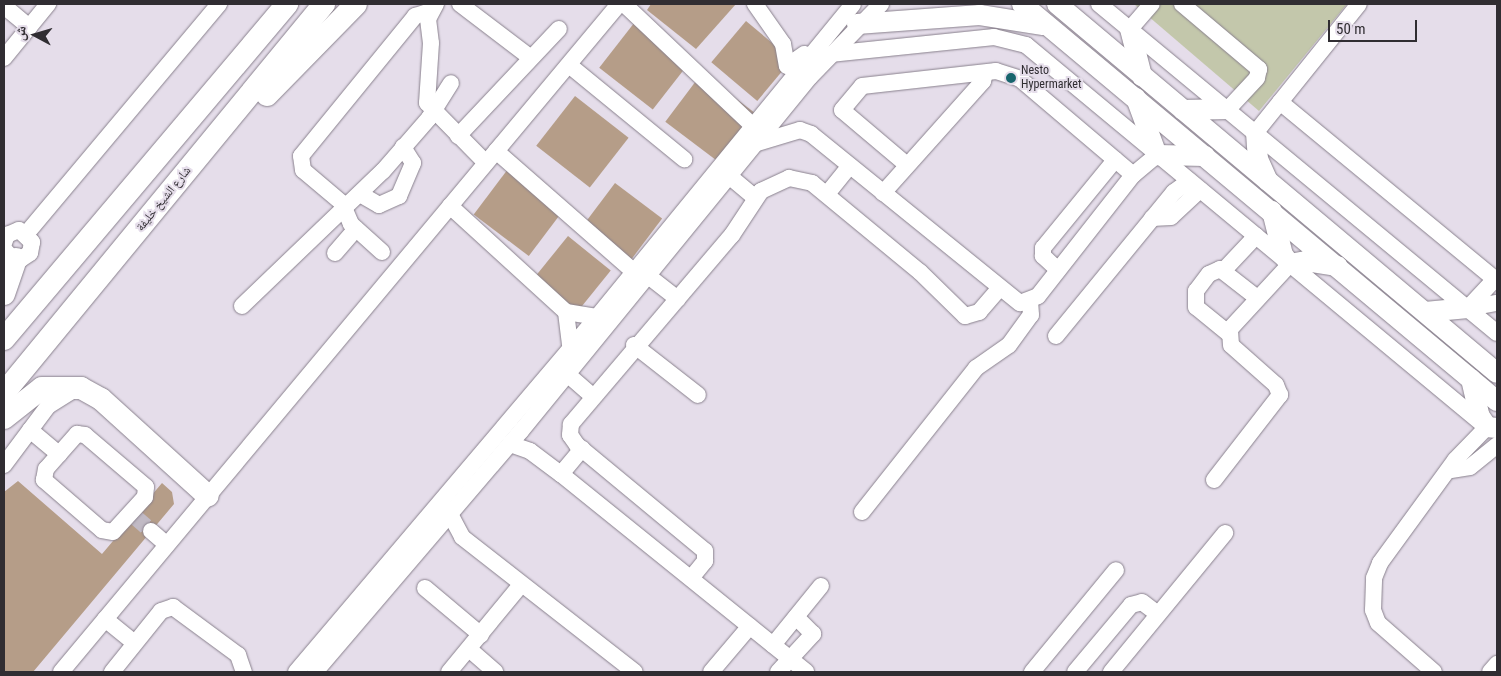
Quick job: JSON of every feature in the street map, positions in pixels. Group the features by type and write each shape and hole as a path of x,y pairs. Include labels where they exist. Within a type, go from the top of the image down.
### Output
{"highway":[{"path":"4,339 287,4"},
{"name":"شارع الشيخ خليفة","path":"4,394 324,4"},
{"path":"114,260 137,247 249,115 356,4"},
{"path":"4,294 6,245"},
{"path":"4,418 42,388 81,388 101,399 208,496"}],"main road":[{"path":"1022,4 1338,266 1497,401"},
{"path":"1057,4 1497,373"},
{"path":"857,24 993,15 1050,27"},
{"path":"1130,29 1142,76"},
{"path":"1136,98 1146,135 1157,155 1205,156"},
{"path":"1183,110 1228,109"},
{"path":"1256,132 1258,159 1270,184"},
{"path":"1272,212 1283,255 1290,264 1338,266"},
{"path":"1424,312 1468,308"},
{"path":"1471,379 1479,415 1494,431"}],"street":[{"path":"4,58 48,4"},
{"path":"27,234 219,4"},
{"path":"460,4 531,58"},
{"path":"60,672 620,4"},
{"path":"624,4 751,124"},
{"path":"755,4 783,44 787,66 823,50 994,37 1019,41 1494,431 1468,443 1451,470 1380,563 1374,578 1373,610 1378,623 1434,672"},
{"path":"315,672 521,431 566,373 575,351 597,317 640,273 757,143 788,104 853,4"},
{"path":"296,672 575,351 640,273 751,124 823,50 881,4"},
{"path":"1099,4 1497,333"},
{"path":"1130,29 1152,4"},
{"path":"1182,4 1259,69 1257,78 1228,109"},
{"path":"1256,132 1359,4"},
{"path":"4,6 29,27"},
{"path":"382,252 356,229 344,207 304,170 302,151 414,16 433,7 425,93 433,112 458,136 491,157 640,273 678,299"},
{"path":"458,136 559,30"},
{"path":"569,65 684,159"},
{"path":"907,165 842,110 866,84 985,72 1003,72 1020,79 1133,175"},
{"path":"883,193 983,81 985,72"},
{"path":"242,306 344,207 360,194 404,147 433,112 451,84"},
{"path":"1280,102 1496,280 1468,308"},
{"path":"788,104 800,130 850,166 998,290 1015,302 1030,302"},
{"path":"757,143 800,130"},
{"path":"360,194 379,205 399,196 413,163 404,147"},
{"path":"862,512 976,368 1009,346 1030,315 1030,302 1058,270 1133,175 1157,155"},
{"path":"1058,270 1043,256 1043,248 1115,160"},
{"path":"827,194 850,166"},
{"path":"728,176 755,198"},
{"path":"692,577 706,561 705,551 582,449 570,435 571,424 634,345 678,299 732,235 755,198 774,182 789,178 812,183 827,194 965,316 979,312 998,290"},
{"path":"1056,336 1152,218 1195,186"},
{"path":"450,206 566,312 597,317"},
{"path":"335,254 356,229"},
{"path":"19,230 27,234 32,242 30,253 6,245 19,230"},
{"path":"1214,480 1280,395 1276,385 1231,344 1228,333 1198,310 1194,299 1209,274 1224,270 1256,236"},
{"path":"1228,333 1256,298 1290,264"},
{"path":"1224,270 1256,298"},
{"path":"1468,308 1497,303"},
{"path":"566,312 575,351"},
{"path":"634,345 698,395"},
{"path":"566,373 592,396"},
{"path":"4,464 55,400 81,388"},
{"path":"30,430 59,454"},
{"path":"521,431 530,451"},
{"path":"82,434 142,481 146,494 132,515 116,531 105,532 48,486 44,473 59,454 74,435 82,434"},
{"path":"510,444 530,451 561,474 692,577 806,672"},
{"path":"1451,470 1470,468 1497,445"},
{"path":"561,474 582,449"},
{"path":"450,514 462,537 520,586 625,669"},
{"path":"151,531 167,545"},
{"path":"434,533 462,537"},
{"path":"1111,672 1225,533"},
{"path":"1032,672 1116,570"},
{"path":"449,672 520,586"},
{"path":"773,645 821,586"},
{"path":"425,588 481,635"},
{"path":"1074,672 1130,604 1142,602 1158,614"},
{"path":"112,672 162,611 173,607 238,655 244,672"},
{"path":"778,672 813,632 796,617"},
{"path":"101,623 132,647"},
{"path":"711,672 750,626"},
{"path":"469,649 495,672"},
{"path":"1490,672 1497,664"}],"green space":[{"path":"1134,4 1347,4 1259,111"}],"building":[{"path":"651,4 736,4 696,49 647,10"},
{"path":"638,18 692,60 653,110 599,68"},
{"path":"746,21 792,60 757,101 711,62"},
{"path":"702,73 756,114 720,163 665,122"},
{"path":"575,96 629,138 590,188 536,146"},
{"path":"511,165 566,207 529,256 474,215"},
{"path":"615,183 662,219 630,262 583,226"},
{"path":"568,236 611,271 577,312 535,277"},
{"path":"18,481 102,554 162,483 172,492 174,504 33,672 4,672 4,492"}],"tunnel":[{"path":"134,516 151,531"}],"place":[{"name":"Nesto Hypermarket","path":"1011,78"}]}
